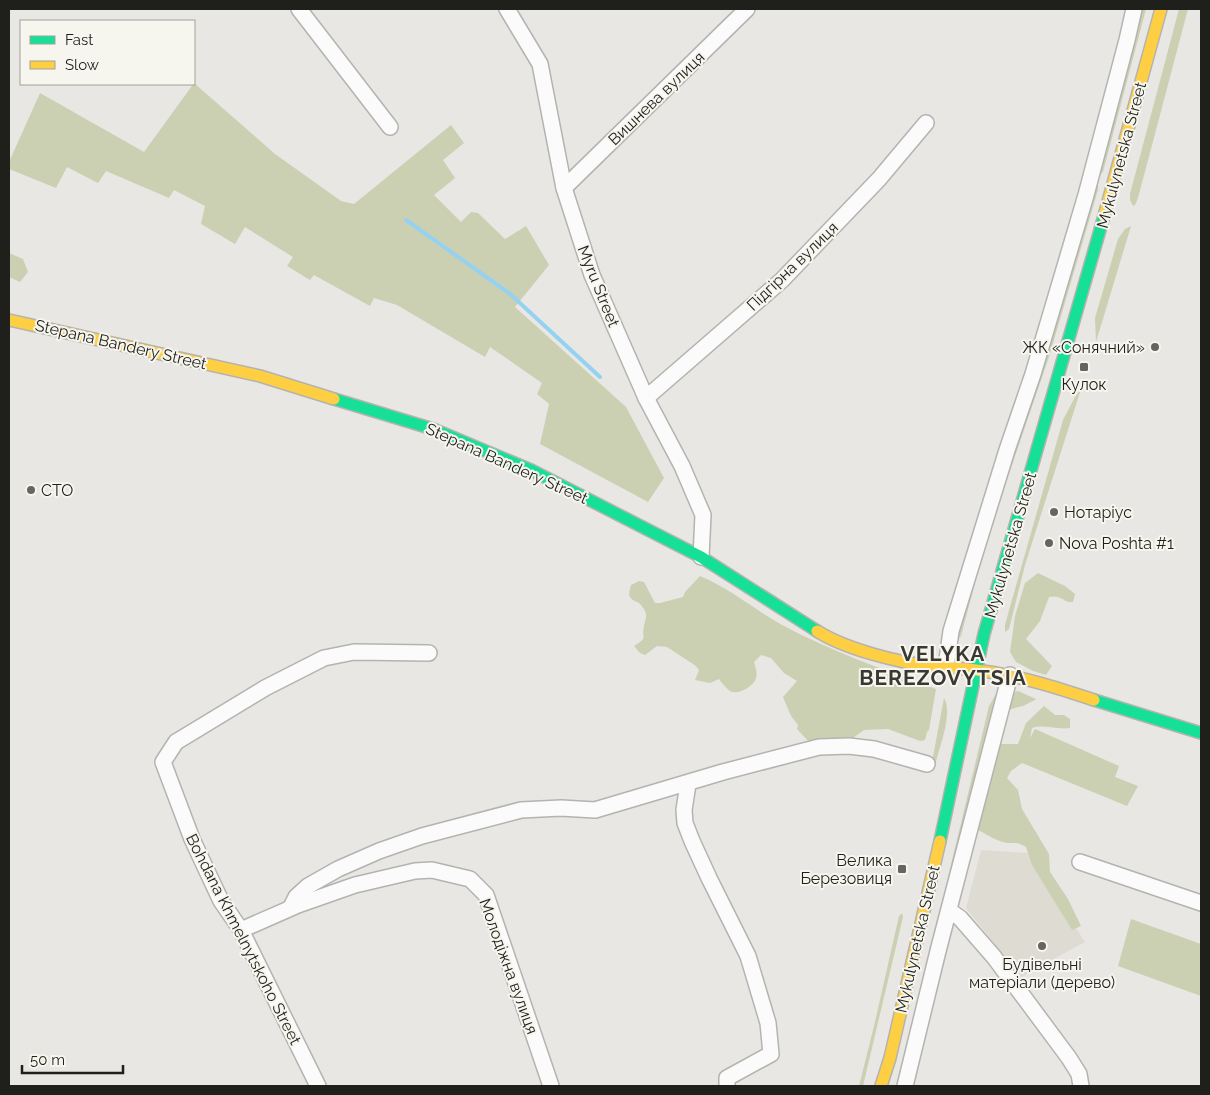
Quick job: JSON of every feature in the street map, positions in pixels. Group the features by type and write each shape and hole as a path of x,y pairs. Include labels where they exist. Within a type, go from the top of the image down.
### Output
{"main road":[{"name":"Mykulynetska Street","path":"881,1086 892,1048 947,810 984,634 1109,200 1160,9"},
{"name":"Stepana Bandery Street","path":"9,320 260,376 433,429 531,470 701,557 826,637 875,655 928,666 1010,675 1056,687 1201,732"}],"street":[{"path":"299,9 390,127"},
{"name":"Myru Street","path":"507,9 540,64 564,188 592,275 646,398 682,466 703,515 701,557"},
{"name":"Вишнева вулиця","path":"564,188 747,9"},
{"path":"946,667 952,628 1007,450 1033,374 1086,195 1134,9"},
{"name":"Підгірна вулиця","path":"646,398 782,280 879,179 926,123"},
{"name":"Bohdana Khmelnytskoho Street","path":"318,1086 241,930 221,901 192,839 163,762 176,742 265,688 324,658 354,652 429,654"},
{"path":"905,1086 1010,675"},
{"path":"291,907 296,897 308,886 338,869 379,851 422,836 521,810 560,808 595,810 688,784 723,772 819,747 849,746 874,749 927,764"},
{"path":"688,784 684,810 685,822 709,878 748,956 768,1023 771,1054 727,1078 728,1086"},
{"path":"1080,862 1201,903"},
{"name":"Молодіжна вулиця","path":"241,930 291,907 355,884 415,871 432,870 470,879 486,895 551,1086"},
{"path":"950,911 960,918 999,964 1069,1058 1079,1074 1082,1086"}],"shaded area":[{"path":"981,850 1028,853 1085,942 1021,977 966,908"}],"green space":[{"path":"1138,9 1146,9 1103,172 1095,178"},
{"path":"1179,9 1188,9 1138,198 1133,206 1130,194"},
{"path":"195,84 275,154 341,201 354,204 451,125 464,143 443,160 455,178 434,195 461,222 471,212 478,213 505,239 526,226 549,265 515,307 626,407 664,478 648,502 540,444 549,404 537,394 542,383 490,347 485,357 397,305 374,298 370,306 314,275 310,280 287,266 293,257 245,227 235,244 201,224 205,206 174,190 169,198 106,171 98,183 67,167 56,188 9,169 9,162 40,93 144,152"},
{"path":"1098,185 1049,357 981,560 961,636 956,643 953,641 1094,186"},
{"path":"1131,226 1096,342 1095,318 1118,239 1125,229"},
{"path":"9,253 23,259 28,272 20,282 9,277"},
{"path":"1081,389 1025,565 1009,629 1005,632 1005,625 1063,420"},
{"path":"1038,573 1065,586 1075,594 1073,602 1053,596 1049,597 1040,621 1026,639 1052,666 1046,675 1016,662 1010,652 1015,616 1025,583"},
{"path":"700,576 721,586 782,625 819,643 858,660 936,689 929,730 925,740 920,741 888,729 864,730 853,738 811,744 797,729 798,725 791,716 783,697 797,681 784,673 771,658 761,655 754,662 757,674 755,681 744,690 733,692 719,679 710,683 695,680 699,670 696,666 667,647 657,646 645,655 640,653 634,646 644,638 643,630 646,615 645,610 640,604 630,597 631,585 639,581 644,582 655,603 660,603 683,597 685,592"},
{"path":"1018,691 1036,699 1023,706 1008,710 1015,692"},
{"path":"1000,693 947,896 945,890 989,706 996,694"},
{"path":"944,698 947,712 945,729 936,762 932,762"},
{"path":"1044,706 1055,715 1064,715 1070,719 1070,728 1032,728 1030,738 1035,729 1119,766 1115,777 1138,786 1127,806 1022,763 1011,771 1007,778 1018,790 1022,809 1049,854 1050,872 1068,899 1081,926 1072,930 1032,865 1026,847 1000,841 978,830 975,822 992,744 1018,744 1026,723"},
{"path":"902,913 903,917 863,1086 859,1086 899,916"},
{"path":"1131,919 1201,944 1201,996 1118,966"}],"waterway":[{"path":"406,220 509,293 600,377"}],"traffic: fast":[{"path":"940,841 984,634 1104,216"},
{"path":"334,399 433,429 531,470 701,557 817,631"},
{"path":"1094,700 1201,733"}],"traffic: slow":[{"path":"1104,216 1161,9"},
{"path":"9,320 260,376 334,399"},
{"path":"817,631 842,644 887,658 930,666 976,670 1021,678 1094,700"},
{"path":"881,1086 890,1058 940,841"}],"place":[{"name":"ЖК «Сонячний»","path":"1155,347"},
{"name":"Кулок","path":"1084,367"},
{"name":"СТО","path":"31,490"},
{"name":"Нотаріус","path":"1054,512"},
{"name":"Nova Poshta #1","path":"1049,543"},
{"name":"Велика Березовиця","path":"902,869"},
{"name":"Будівельні матеріали (дерево)","path":"1042,946"}],"district":[{"name":"VELYKA BEREZOVYTSIA","path":"943,666"}]}
